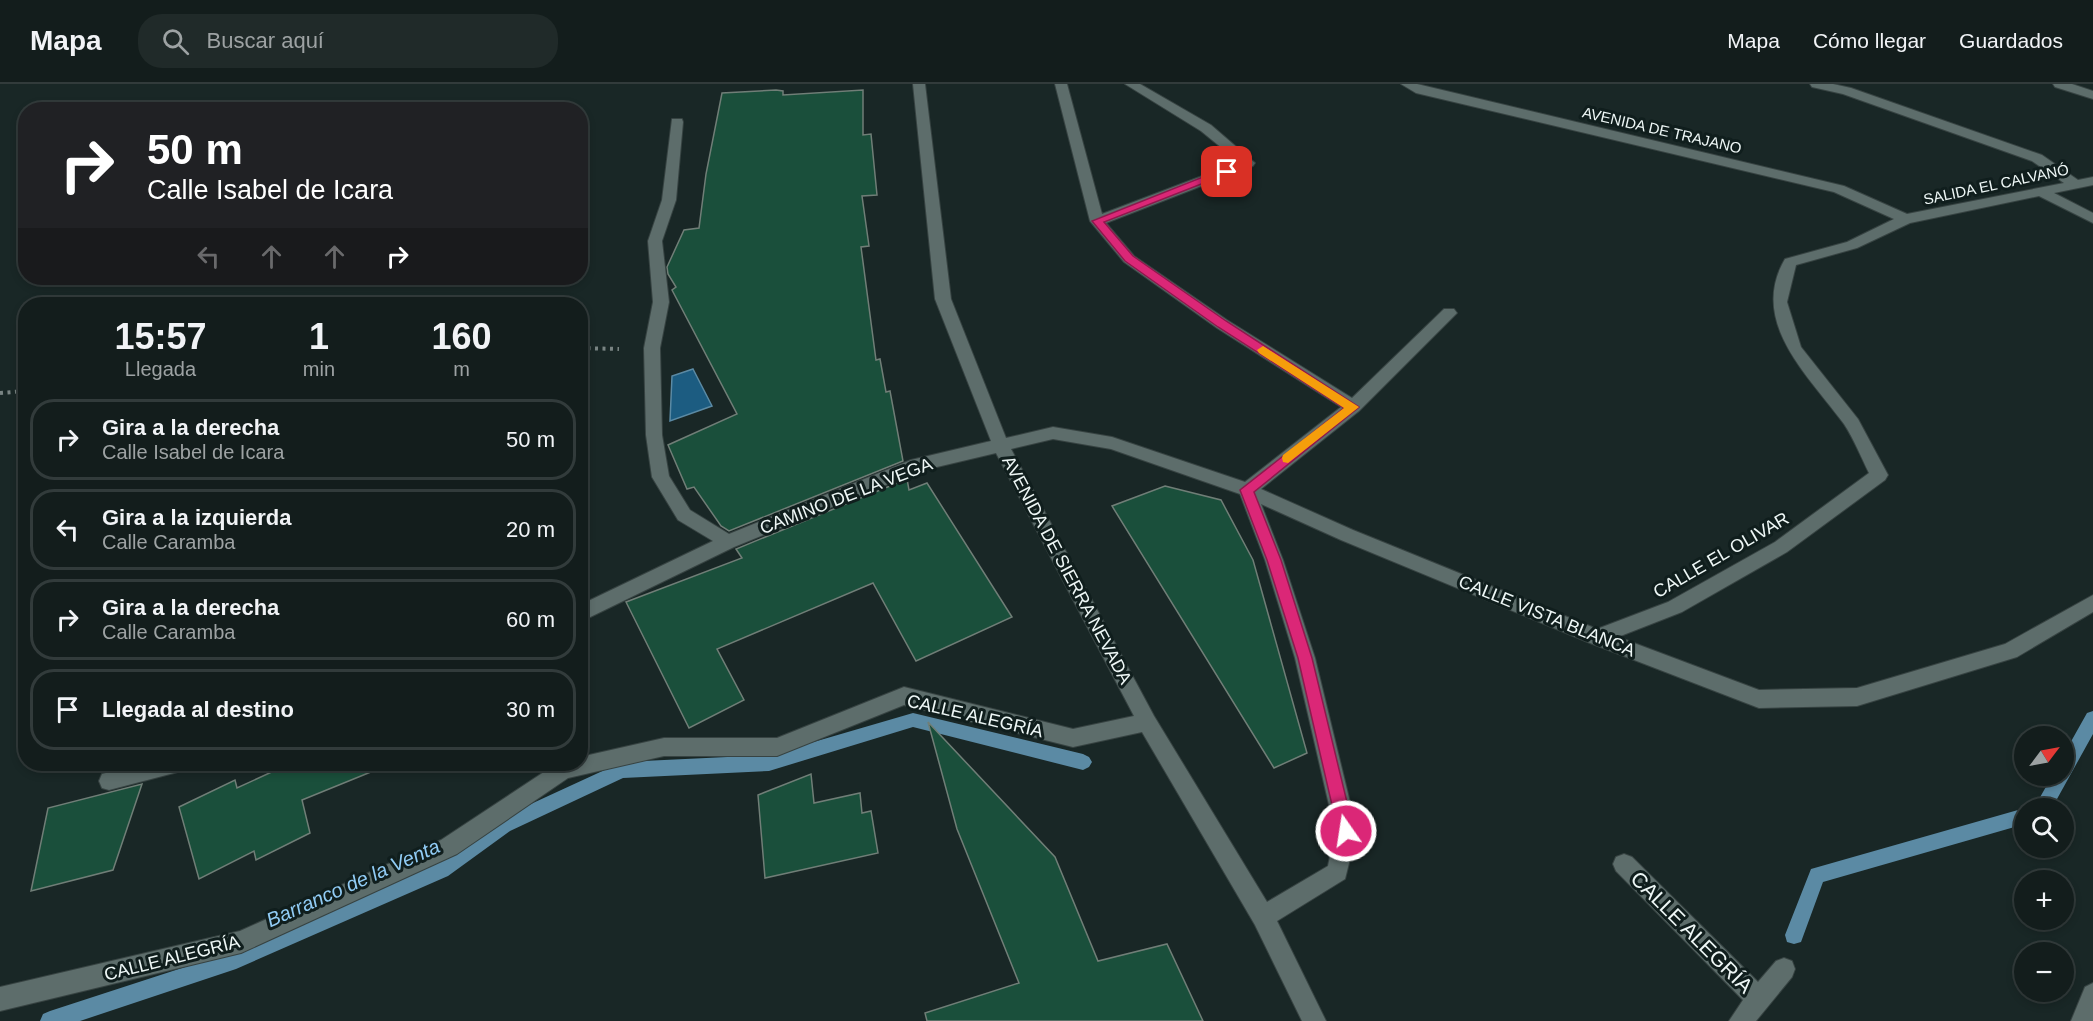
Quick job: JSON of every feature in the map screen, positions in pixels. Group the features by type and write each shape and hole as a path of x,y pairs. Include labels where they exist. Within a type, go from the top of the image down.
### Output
{"street":[{"name":"AVENIDA DE SIERRA NEVADA","path":"919,84 943,299 1000,444 1147,722 1263,917 1314,1021"},
{"path":"1061,84 1097,221 1129,259 1222,324 1353,407"},
{"path":"1097,221 1248,163 1206,129 1131,84"},
{"name":"AVENIDA DE TRAJANO","path":"1407,84 1420,90 1839,189 1906,219"},
{"path":"1816,84 1847,91 2037,158 2075,184"},
{"path":"2059,84 2093,96"},
{"path":"677,122 669,200 655,241 661,302 652,348 654,435 661,477 684,515 728,542"},
{"name":"SALIDA EL CALVANÓ","path":"1906,219 2093,181"},
{"path":"2039,191 2093,219"},
{"name":"CALLE EL OLIVAR","path":"1597,638 1675,607 1781,547 1880,475 1852,423 1794,349 1779,302 1790,262 1852,245 1906,219"},
{"path":"1263,917 1337,872 1346,831 1305,658 1274,560 1247,490 1353,407 1449,313"},
{"name":"CALLE VISTA BLANCA","path":"1000,444 1053,433 1112,442 1247,490 1347,536 1597,638 1759,699 1857,697 2010,651 2093,603"},
{"name":"CAMINO DE LA VEGA","path":"588,610 728,542 917,465 1000,444"},
{"name":"CALLE ALEGRÍA","path":"588,764 664,747 777,747 904,696 1073,738 1147,722"},
{"path":"110,781 148,771"},
{"name":"CALLE ALEGRÍA","path":"0,999 242,942 449,847 562,771"},
{"name":"CALLE ALEGRÍA","path":"1624,864 1760,1000"},
{"name":"CALLE ALEGRÍA","path":"1741,1021 1784,969"},
{"path":"2083,1021 2093,995"}],"path":[{"path":"0,393 18,392"}],"water":[{"path":"693,369 712,406 670,421 672,376"}],"building":[{"path":"863,90 863,135 871,134 877,195 862,196 869,246 861,247 876,360 880,359 886,392 890,391 903,461 729,531 721,526 694,487 687,489 668,445 737,414 672,290 676,287 668,274 667,267 684,230 699,228 706,174 722,93 783,91 783,95"},
{"path":"907,479 909,490 927,483 1012,617 916,661 873,583 717,649 744,700 689,728 626,602 742,558 736,549"},
{"path":"1165,486 1221,500 1253,560 1307,753 1274,768 1112,506"},
{"path":"928,722 1055,857 1098,961 1167,944 1203,1021 927,1021 925,1013 1019,983 957,829"},
{"path":"274,771 373,771 302,800 310,833 256,860 254,851 199,879 179,807 235,780 237,788"},
{"path":"811,774 814,803 860,793 862,813 871,811 878,853 765,878 758,795"},
{"path":"142,784 113,870 31,891 48,808"}],"waterway":[{"name":"Barranco de la Venta","path":"2074,752 2093,718"},
{"name":"Barranco de la Venta","path":"50,1021 229,962 442,870 504,825 622,770 769,763 913,720 1083,762"},
{"name":"Barranco de la Venta","path":"2049,798 2055,786"},
{"name":"Barranco de la Venta","path":"1794,935 1817,875 2014,819"}],"slow traffic":[{"path":"1263,350 1353,407 1288,458"}],"route":[{"path":"1227,172 1097,221 1129,259 1222,324 1353,407 1247,490 1274,560 1305,658 1346,831"}]}
